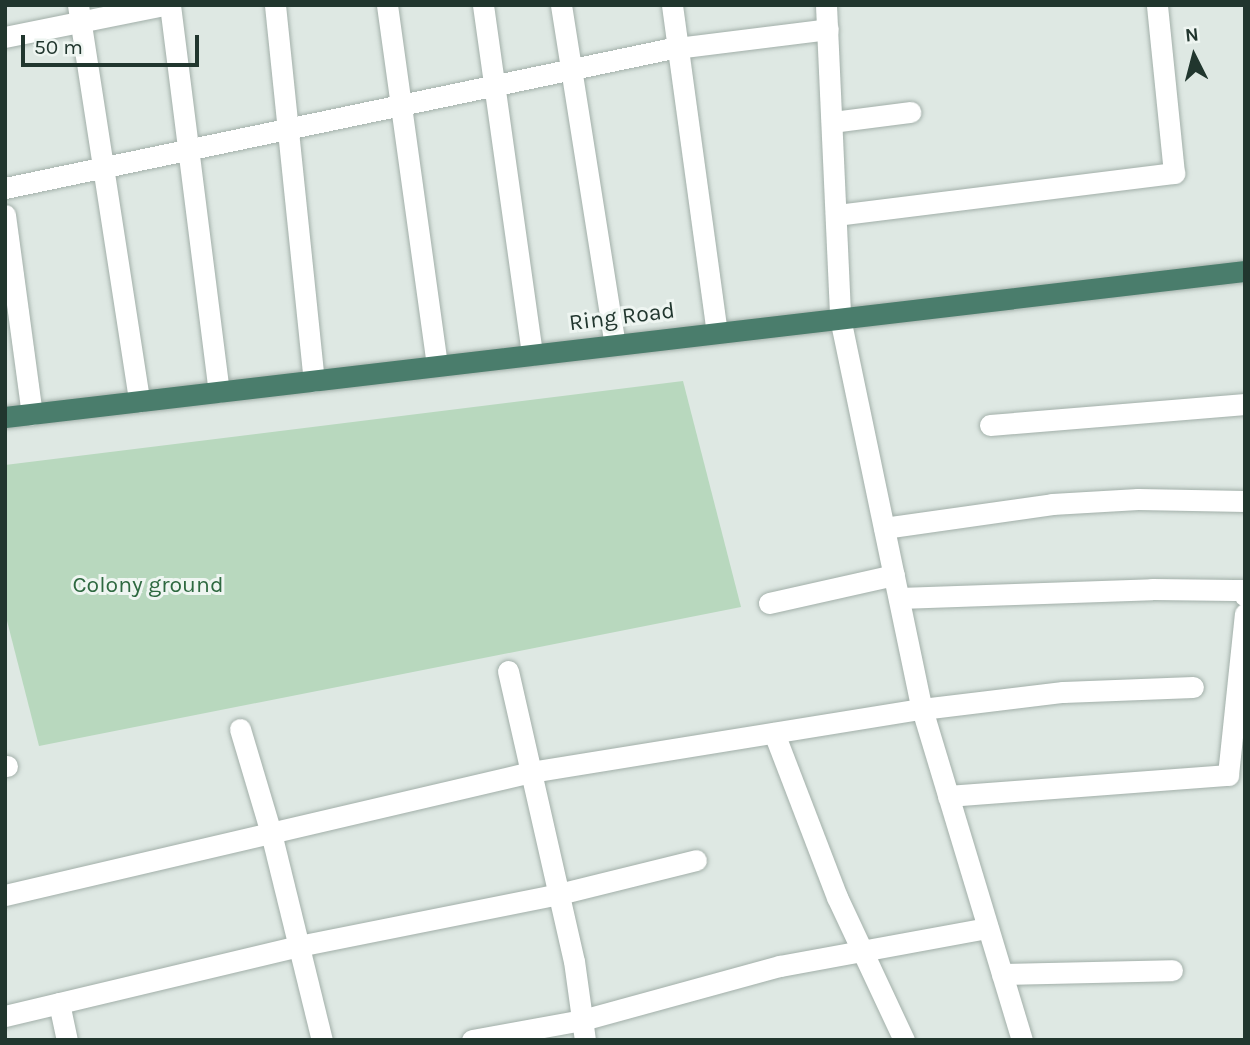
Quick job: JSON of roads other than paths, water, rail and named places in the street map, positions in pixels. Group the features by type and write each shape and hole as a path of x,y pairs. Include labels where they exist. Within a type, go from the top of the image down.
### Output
{"highway":[{"name":"Ring Road","path":"5,418 1245,271"}],"street":[{"path":"5,37 79,14 164,5"},
{"path":"170,5 219,392"},
{"path":"275,5 314,381"},
{"path":"387,5 437,366"},
{"path":"483,5 532,355"},
{"path":"561,5 615,345"},
{"path":"672,5 718,332"},
{"path":"827,5 840,318 922,709 1022,1040"},
{"path":"836,215 1174,173 1157,5"},
{"path":"79,14 139,401"},
{"path":"5,188 288,127 495,87 571,67 678,48 828,29"},
{"path":"832,122 911,112"},
{"path":"5,215 32,414"},
{"path":"990,425 1245,404"},
{"path":"884,528 1052,504 1138,499 1245,501"},
{"path":"769,603 894,575"},
{"path":"899,597 1152,589 1243,590 1245,596"},
{"path":"948,796 1228,775 1245,614"},
{"path":"508,671 574,961 583,1030"},
{"path":"5,895 531,772 922,709 1063,692 1193,687"},
{"path":"240,729 271,833 322,1040"},
{"path":"774,733 861,952 904,1040"},
{"path":"5,1016 299,946 559,894 696,860"},
{"path":"472,1040 583,1030 780,966 988,928"},
{"path":"1002,974 1172,970"},
{"path":"59,1003 67,1040"}],"park label":[{"name":"Colony ground","path":"148,585"}]}
